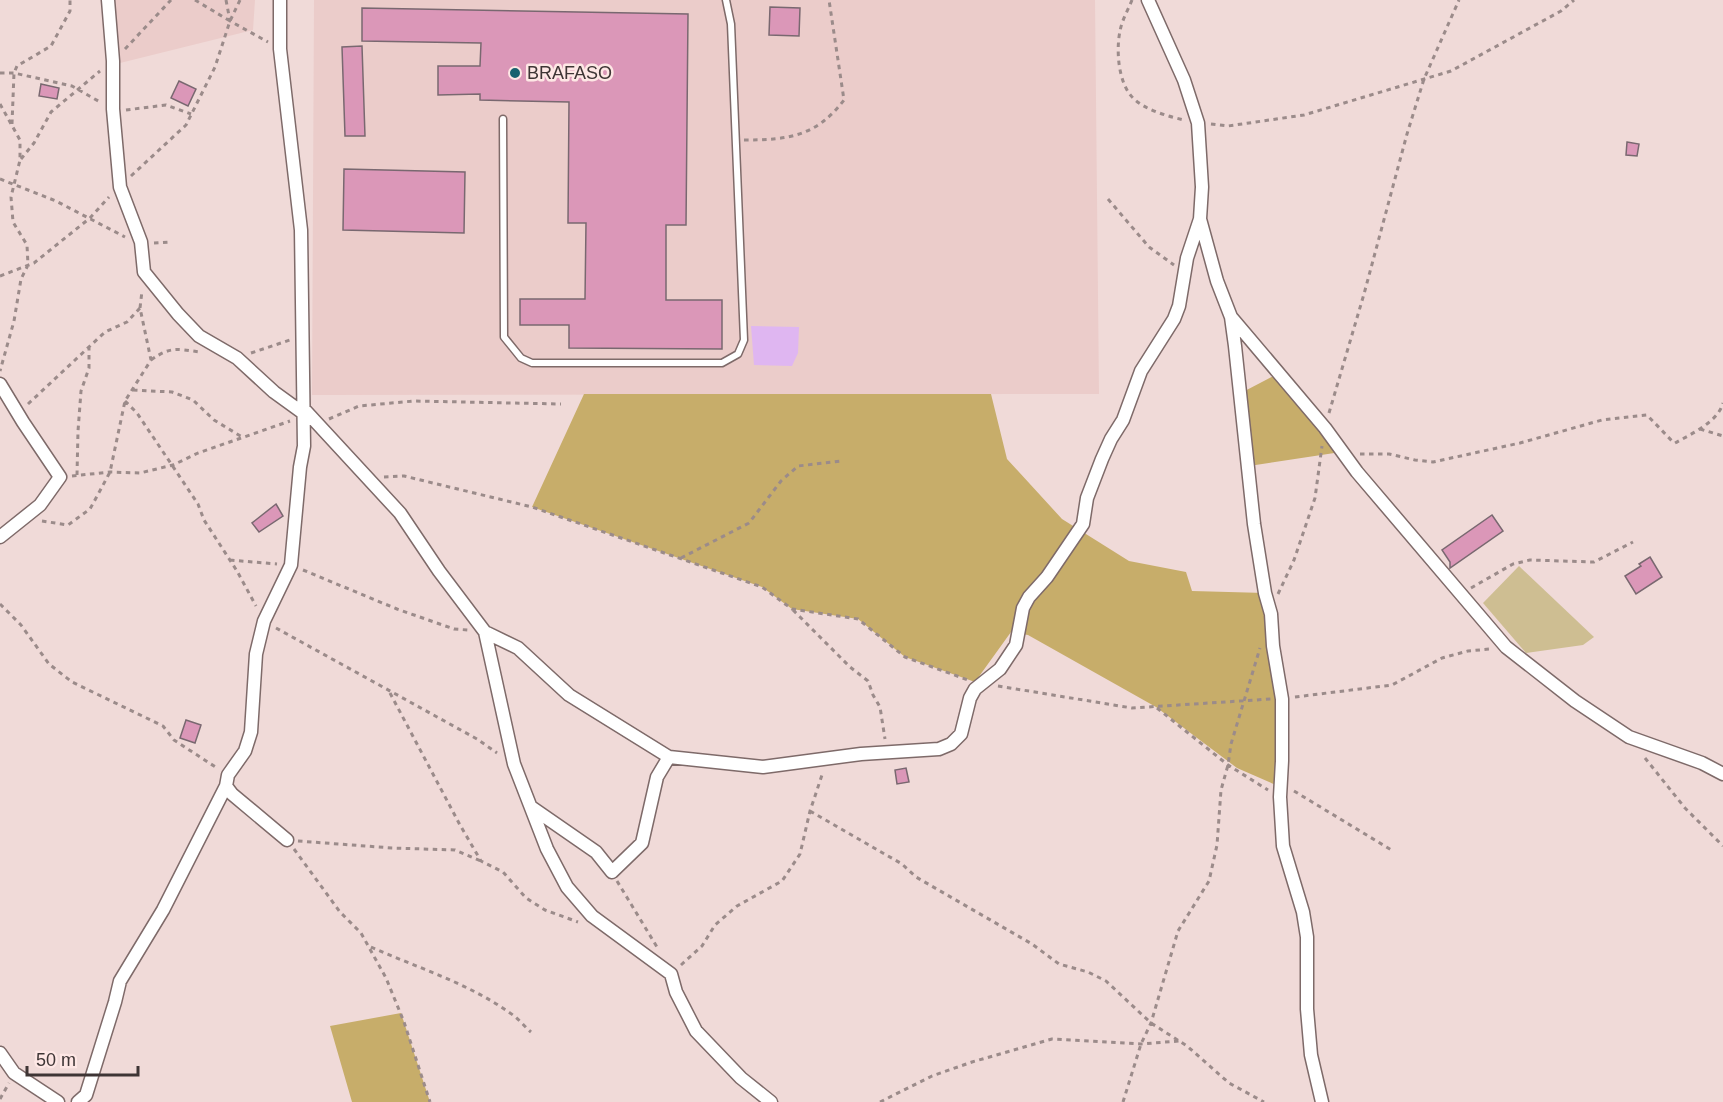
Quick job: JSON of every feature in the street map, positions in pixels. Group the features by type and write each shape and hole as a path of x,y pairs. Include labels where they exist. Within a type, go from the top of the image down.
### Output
{"street":[{"path":"108,0 113,61 113,109 120,187 141,242 144,272 199,336 237,358 274,392 319,424 400,513 439,571 485,632 514,764 547,849 567,887 592,916 671,974 676,992 696,1030 741,1078 771,1102"},
{"path":"78,1102 86,1095 120,981 163,910 227,780 245,751 250,732 256,654 264,621 290,568 304,446 300,230 280,49 280,0"},
{"path":"485,632 518,648 569,695 669,757 763,767 828,758 939,749 951,744 961,734 970,698 980,683 1000,669 1016,645 1023,608 1029,597 1047,577 1083,524 1087,498 1106,449 1124,420 1141,371 1174,319 1192,239 1200,219 1202,187 1198,123 1184,80 1148,0"},
{"path":"1200,219 1217,281 1231,317 1254,524 1282,699 1280,797 1283,846 1303,912 1307,937 1310,1044 1322,1102"},
{"path":"1231,317 1506,647 1575,701 1629,737 1702,763 1723,774"},
{"path":"0,384 60,477 40,505 0,537"},
{"path":"531,807 596,852 612,872 642,843 657,777 669,757"},
{"path":"227,780 232,794 287,840"},
{"path":"0,1053 14,1073 58,1102"}],"lane":[{"path":"503,119 504,337 520,358 532,363 722,363 738,354 744,340 731,24 726,0"}],"path":[{"path":"12,126 14,73 17,66 51,46 70,11 70,0"},
{"path":"20,160 34,143 51,112 113,61 171,0"},
{"path":"195,0 280,49"},
{"path":"226,0 230,21"},
{"path":"0,276 34,263 90,218 186,125 215,67 230,21 240,0"},
{"path":"736,140 779,140 805,133 824,121 844,100 829,0"},
{"path":"1132,0 1120,30 1118,68 1131,96 1141,104 1169,116 1198,123 1228,126 1304,115 1451,71 1561,11 1574,0"},
{"path":"1270,614 1294,560 1315,498 1325,428 1364,294 1391,186 1424,79 1459,0"},
{"path":"0,74 14,73 78,89 113,109 166,105 191,114"},
{"path":"0,104 20,140 20,160 11,196 13,222 27,245 28,265 21,279 14,321 0,371"},
{"path":"0,178 90,218 134,242 155,244 170,242"},
{"path":"1108,199 1149,247 1184,271"},
{"path":"25,516 57,525 68,525 90,509 110,472 125,401 151,360 140,308 144,272"},
{"path":"18,414 105,332 127,322 140,308"},
{"path":"78,475 81,391 89,369 89,348"},
{"path":"132,390 172,392 193,399 214,420 243,437"},
{"path":"125,401 137,413 198,504 216,541 230,560 264,621 477,739 514,764"},
{"path":"319,424 359,406 403,402 561,404"},
{"path":"1344,455 1389,454 1433,462 1500,448 1602,420 1647,415 1672,441 1676,442 1700,429 1721,411 1723,403"},
{"path":"60,477 110,472 140,473 172,465 303,413"},
{"path":"1700,429 1723,436"},
{"path":"680,559 749,523 781,481 798,466 842,461"},
{"path":"370,479 404,476 532,507 762,587 792,609 850,667 868,681 880,707 887,754"},
{"path":"1462,594 1513,564 1530,560 1594,562 1633,542"},
{"path":"230,560 275,562 397,609 454,628 485,632"},
{"path":"0,604 21,625 49,664 72,682 163,726 174,740 227,780"},
{"path":"792,609 858,619 905,657 980,683 1132,708 1282,699 1392,685 1442,658 1468,651 1506,647"},
{"path":"1123,1102 1141,1044 1151,1023 1178,931 1209,881 1217,845 1221,790 1231,744 1262,642"},
{"path":"389,691 481,861"},
{"path":"1156,707 1228,765 1280,797"},
{"path":"1643,755 1685,808 1723,846"},
{"path":"671,974 702,946 715,925 737,906 782,881 800,854 810,811 828,758"},
{"path":"1281,783 1393,851"},
{"path":"810,811 902,864 916,877 1023,939 1059,964 1089,972 1106,981 1151,1023 1187,1046 1229,1083 1264,1102"},
{"path":"287,840 455,850 503,872 526,898 544,910 574,921 585,922"},
{"path":"287,840 340,912 362,933 386,978 401,1013 430,1102"},
{"path":"612,872 658,948"},
{"path":"369,946 422,967 480,995 512,1014 531,1032"},
{"path":"880,1102 932,1076 1052,1039 1141,1044 1179,1041"}],"shaded area":[{"path":"111,0 255,0 253,30 116,64"},
{"path":"314,0 1095,0 1099,394 312,395"},
{"path":"751,326 799,327 798,353 792,366 754,365"},
{"path":"1279,373 1341,452 1249,466 1239,394"},
{"path":"584,394 991,394 1007,459 1062,519 1129,561 1186,572 1192,591 1265,593 1271,632 1285,789 1237,768 1156,707 1028,635 1011,632 975,682 905,657 858,619 792,609 762,587 532,507"},
{"path":"1519,566 1594,637 1583,645 1526,653 1483,603"},
{"path":"401,1013 430,1102 352,1102 330,1026"}],"building":[{"path":"770,7 800,8 799,36 769,35"},
{"path":"362,8 688,14 686,225 666,225 666,300 722,300 722,349 569,348 569,325 520,325 520,299 585,299 586,223 568,223 569,102 480,100 480,94 438,95 438,66 480,66 481,43 362,41"},
{"path":"362,46 365,136 345,136 342,47"},
{"path":"179,81 196,89 188,106 171,98"},
{"path":"41,84 59,88 57,99 39,96"},
{"path":"1627,142 1639,144 1637,156 1626,155"},
{"path":"344,169 465,172 464,233 343,230"},
{"path":"276,504 283,516 259,532 252,523"},
{"path":"1492,515 1503,531 1450,568 1450,562 1442,550"},
{"path":"1650,557 1662,577 1636,594 1625,576"},
{"path":"186,720 201,725 195,743 180,738"},
{"path":"906,768 909,782 897,784 895,770"}],"place":[{"name":"BRAFASO","path":"515,73"}]}
